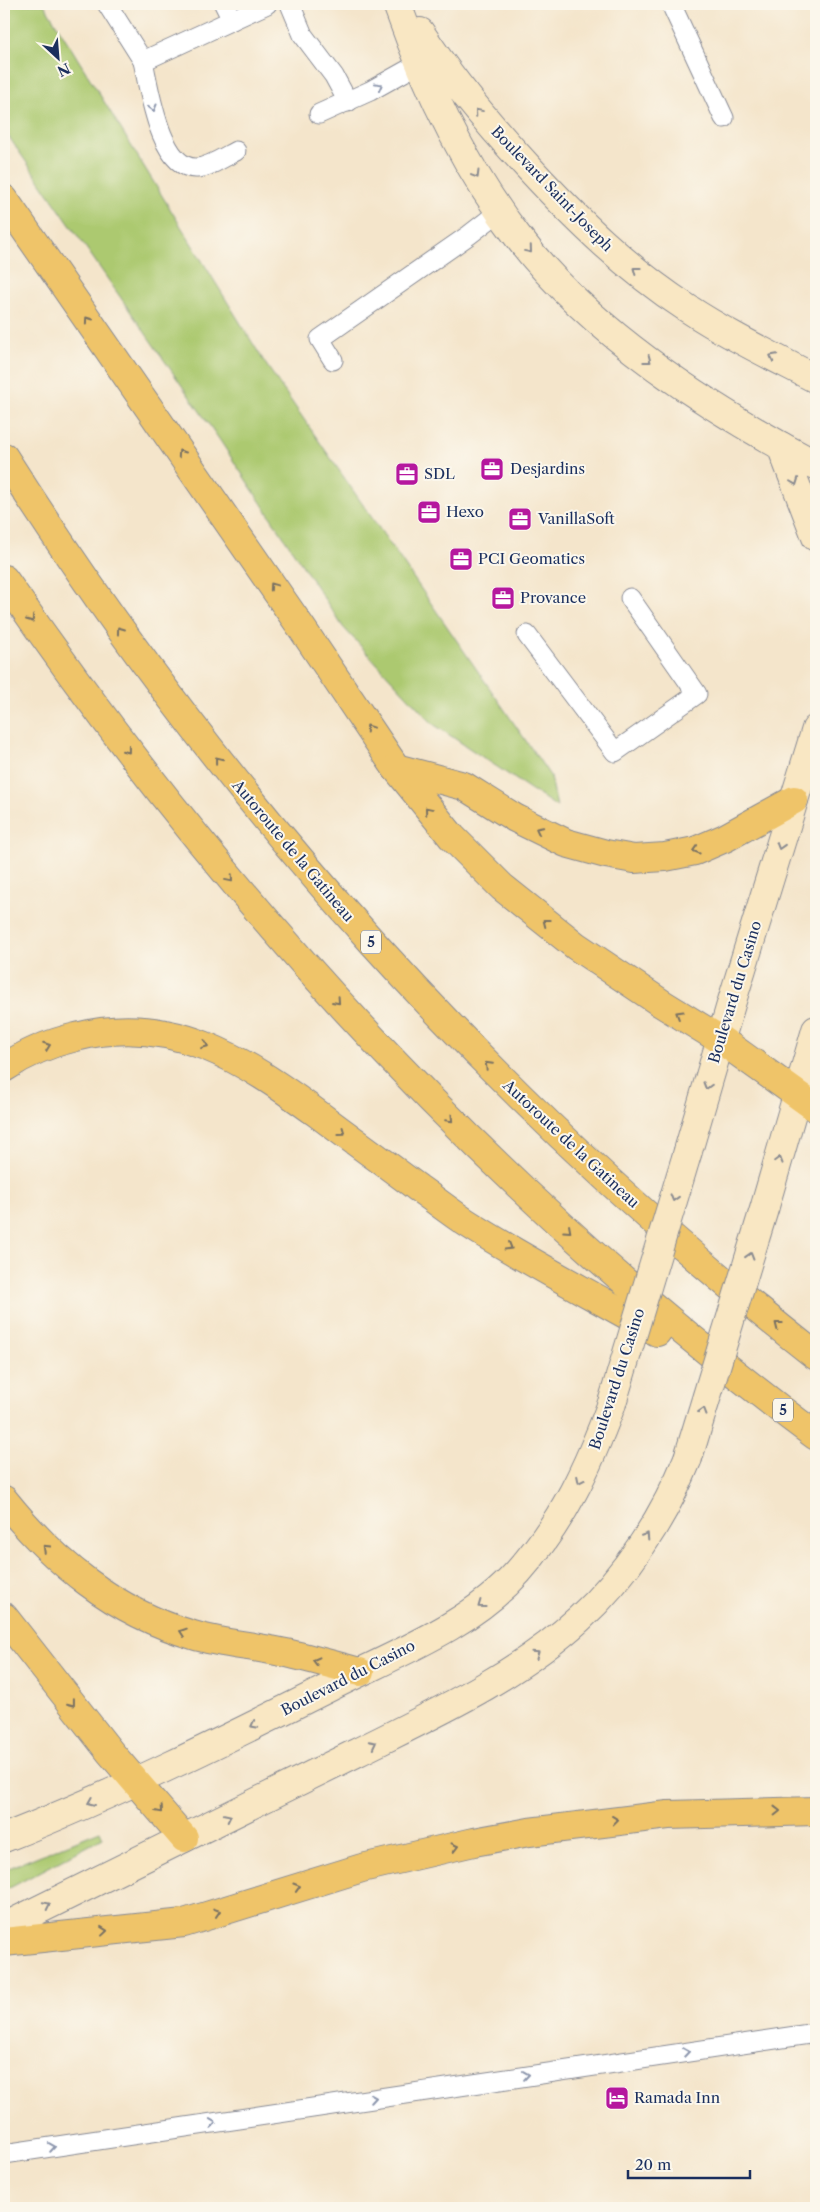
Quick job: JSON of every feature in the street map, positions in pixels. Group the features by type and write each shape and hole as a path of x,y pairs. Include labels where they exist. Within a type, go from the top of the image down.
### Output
{"highway":[{"path":"4,199 396,768 447,831 502,887 603,964 721,1040 807,1102"},
{"name":"Autoroute de la Gatineau","path":"4,457 86,583 182,715 288,848 390,963 512,1089 593,1167 717,1276 816,1356"},
{"name":"5","path":"4,579 78,685 162,796 266,922 347,1012 459,1128 536,1202 652,1305 749,1385 816,1436"},
{"path":"396,768 464,786 515,818 566,843 606,854 634,859 665,857 696,851 725,838 794,800"},
{"path":"4,1068 35,1050 61,1040 87,1034 114,1031 162,1033 185,1038 210,1047 259,1073 466,1223 749,1385"},
{"path":"4,1500 45,1547 70,1570 125,1608 158,1623 192,1635 230,1644 272,1650 360,1672"},
{"path":"4,1617 135,1782 184,1838"},
{"path":"4,1942 184,1922 362,1868 474,1842 529,1832 668,1815 816,1811"}],"main road":[{"name":"Boulevard Saint-Joseph","path":"397,4 427,59 458,88 557,198 607,247 686,307 750,345 816,379"},
{"name":"Boulevard Saint-Joseph","path":"402,4 472,167 500,212 531,254 589,313 695,395 816,465"},
{"path":"781,446 816,537"},
{"name":"Boulevard du Casino","path":"4,1838 207,1749 450,1625 492,1596 517,1572 553,1528 573,1495 612,1403 816,729"},
{"path":"4,1927 399,1731 495,1680 536,1655 580,1619 618,1576 635,1553 679,1482 765,1206 807,1102 816,1030"}],"lane":[{"path":"107,4 143,61 160,130 176,160 182,164 197,168 236,151"},
{"path":"143,61 228,12 268,4"},
{"path":"290,4 303,35 330,71 348,102"},
{"path":"671,4 724,118"},
{"path":"319,114 348,102 427,59"},
{"path":"333,360 320,339 469,236 500,212"},
{"path":"527,635 615,752 697,694 630,598"},
{"path":"4,2154 816,2033"}],"green space":[{"path":"4,4 44,4 265,363 551,777 557,807 433,724 343,627 219,439 4,130"},
{"path":"100,1831 103,1838 4,1891 4,1870"}],"place":[{"name":"Desjardins","path":"492,469"},
{"name":"SDL","path":"407,474"},
{"name":"Hexo","path":"429,512"},
{"name":"VanillaSoft","path":"520,519"},
{"name":"PCI Geomatics","path":"461,559"},
{"name":"Provance","path":"503,598"},
{"name":"Ramada Inn","path":"617,2098"}]}
